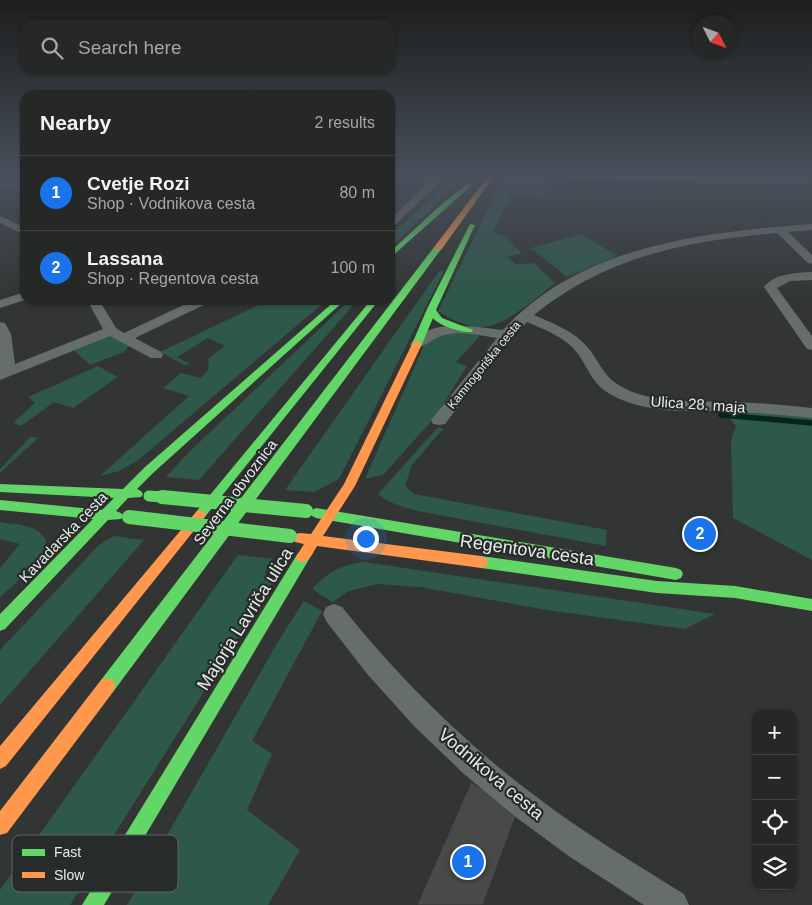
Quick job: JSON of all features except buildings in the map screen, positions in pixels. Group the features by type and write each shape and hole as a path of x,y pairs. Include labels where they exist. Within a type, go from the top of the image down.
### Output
{"main road":[{"path":"395,251 433,217"},
{"path":"426,239 443,217"},
{"name":"Severna obvoznica","path":"395,304 461,217"},
{"name":"Majorja Lavriča ulica","path":"134,835 291,576 349,486 477,217"},
{"name":"Kavadarska cesta","path":"0,624 149,470 335,305"},
{"name":"Severna obvoznica","path":"0,760 371,305"},
{"name":"Severna obvoznica","path":"0,826 394,305"},
{"path":"432,310 439,320 469,330"},
{"path":"0,488 126,493 331,515"},
{"path":"0,505 107,514 290,536 314,541"},
{"name":"Regentova cesta","path":"331,515 666,571 736,592"},
{"name":"Regentova cesta","path":"314,541 421,553 657,587 736,592 812,605"},
{"name":"Majorja Lavriča ulica","path":"92,905 100,892"}],"street":[{"path":"0,219 20,229"},
{"name":"Kamnogoriška cesta","path":"439,420 506,335 525,316 566,286 611,264 684,241 812,226"},
{"path":"778,229 812,261"},
{"path":"812,276 799,276 775,282 770,288 812,346"},
{"path":"0,304 20,298"},
{"path":"96,305 111,330 156,355"},
{"path":"124,338 193,305"},
{"name":"Ulica 28. maja","path":"525,316 567,336 578,345 596,373 610,387 630,397 660,403 772,408 812,413"},
{"path":"0,326 4,334 4,373 111,330"},
{"path":"417,344 428,335 438,331 469,330 506,335"},
{"name":"Vodnikova cesta","path":"334,614 359,648 462,753 526,807 602,860 672,905"}],"green space":[{"path":"410,217 423,217 395,243 395,231"},
{"path":"484,217 500,217 493,232 504,235 522,253 507,257 516,264 534,263 555,283 509,318 488,326 467,325 438,311"},
{"path":"582,234 617,256 567,277 531,248"},
{"path":"439,271 444,271 339,479 314,492 285,490"},
{"path":"259,305 321,305 137,461 119,471 100,476 189,396 163,388 181,373 201,378 208,370 209,358 225,346 208,338 177,357 190,364 184,365 160,352"},
{"path":"345,305 354,305 199,480 166,477 187,454"},
{"path":"465,331 480,336 456,362 467,366 435,417 384,474 366,479 426,341 439,332"},
{"path":"111,335 129,346 124,352 90,365 74,350"},
{"path":"98,366 118,377 73,408 54,402 21,426 13,423 35,403 28,397"},
{"path":"720,406 812,413 812,560 733,518 731,441 736,426"},
{"path":"438,427 443,429 412,465 405,486 414,494 607,530 606,546 418,511 392,503 378,494"},
{"path":"31,436 38,438 0,473 0,469"},
{"path":"0,522 33,528 43,535 46,541 44,549 34,564 0,597 0,568 20,544 0,539"},
{"path":"113,536 144,540 0,705 0,650 99,545"},
{"path":"238,555 273,559 264,573 276,577 114,835 39,835"},
{"path":"364,562 715,614 685,629 547,610 420,587 377,584 349,591 332,602 312,589 335,570"},
{"path":"304,601 322,611 252,741 272,754 247,810 300,850 268,905 127,905 134,892 178,892 178,835 167,835 279,640"},
{"path":"12,873 12,892 78,892 70,905 0,905 0,890"}],"waterway":[{"path":"721,415 812,423"}],"traffic: fast":[{"path":"395,251 431,217"},
{"path":"417,344 450,269 472,225"},
{"path":"395,305 438,248"},
{"path":"126,493 149,470 335,305"},
{"path":"200,515 371,305"},
{"path":"107,686 395,305"},
{"path":"431,309 439,320 469,330"},
{"path":"0,488 137,494"},
{"path":"0,624 126,493"},
{"path":"149,496 306,511"},
{"path":"0,505 117,516"},
{"path":"316,513 676,574"},
{"path":"129,517 290,536"},
{"path":"134,835 303,557"},
{"path":"481,562 657,587 735,592 812,605"},
{"path":"92,905 100,892"}],"traffic: slow":[{"path":"438,248 461,217"},
{"path":"303,557 349,486 417,344"},
{"path":"0,760 200,515"},
{"path":"300,538 481,562"},
{"path":"0,826 107,686"}],"place":[{"name":"Lassana","path":"700,534"},
{"name":"Cvetje Rozi","path":"468,862"}]}
